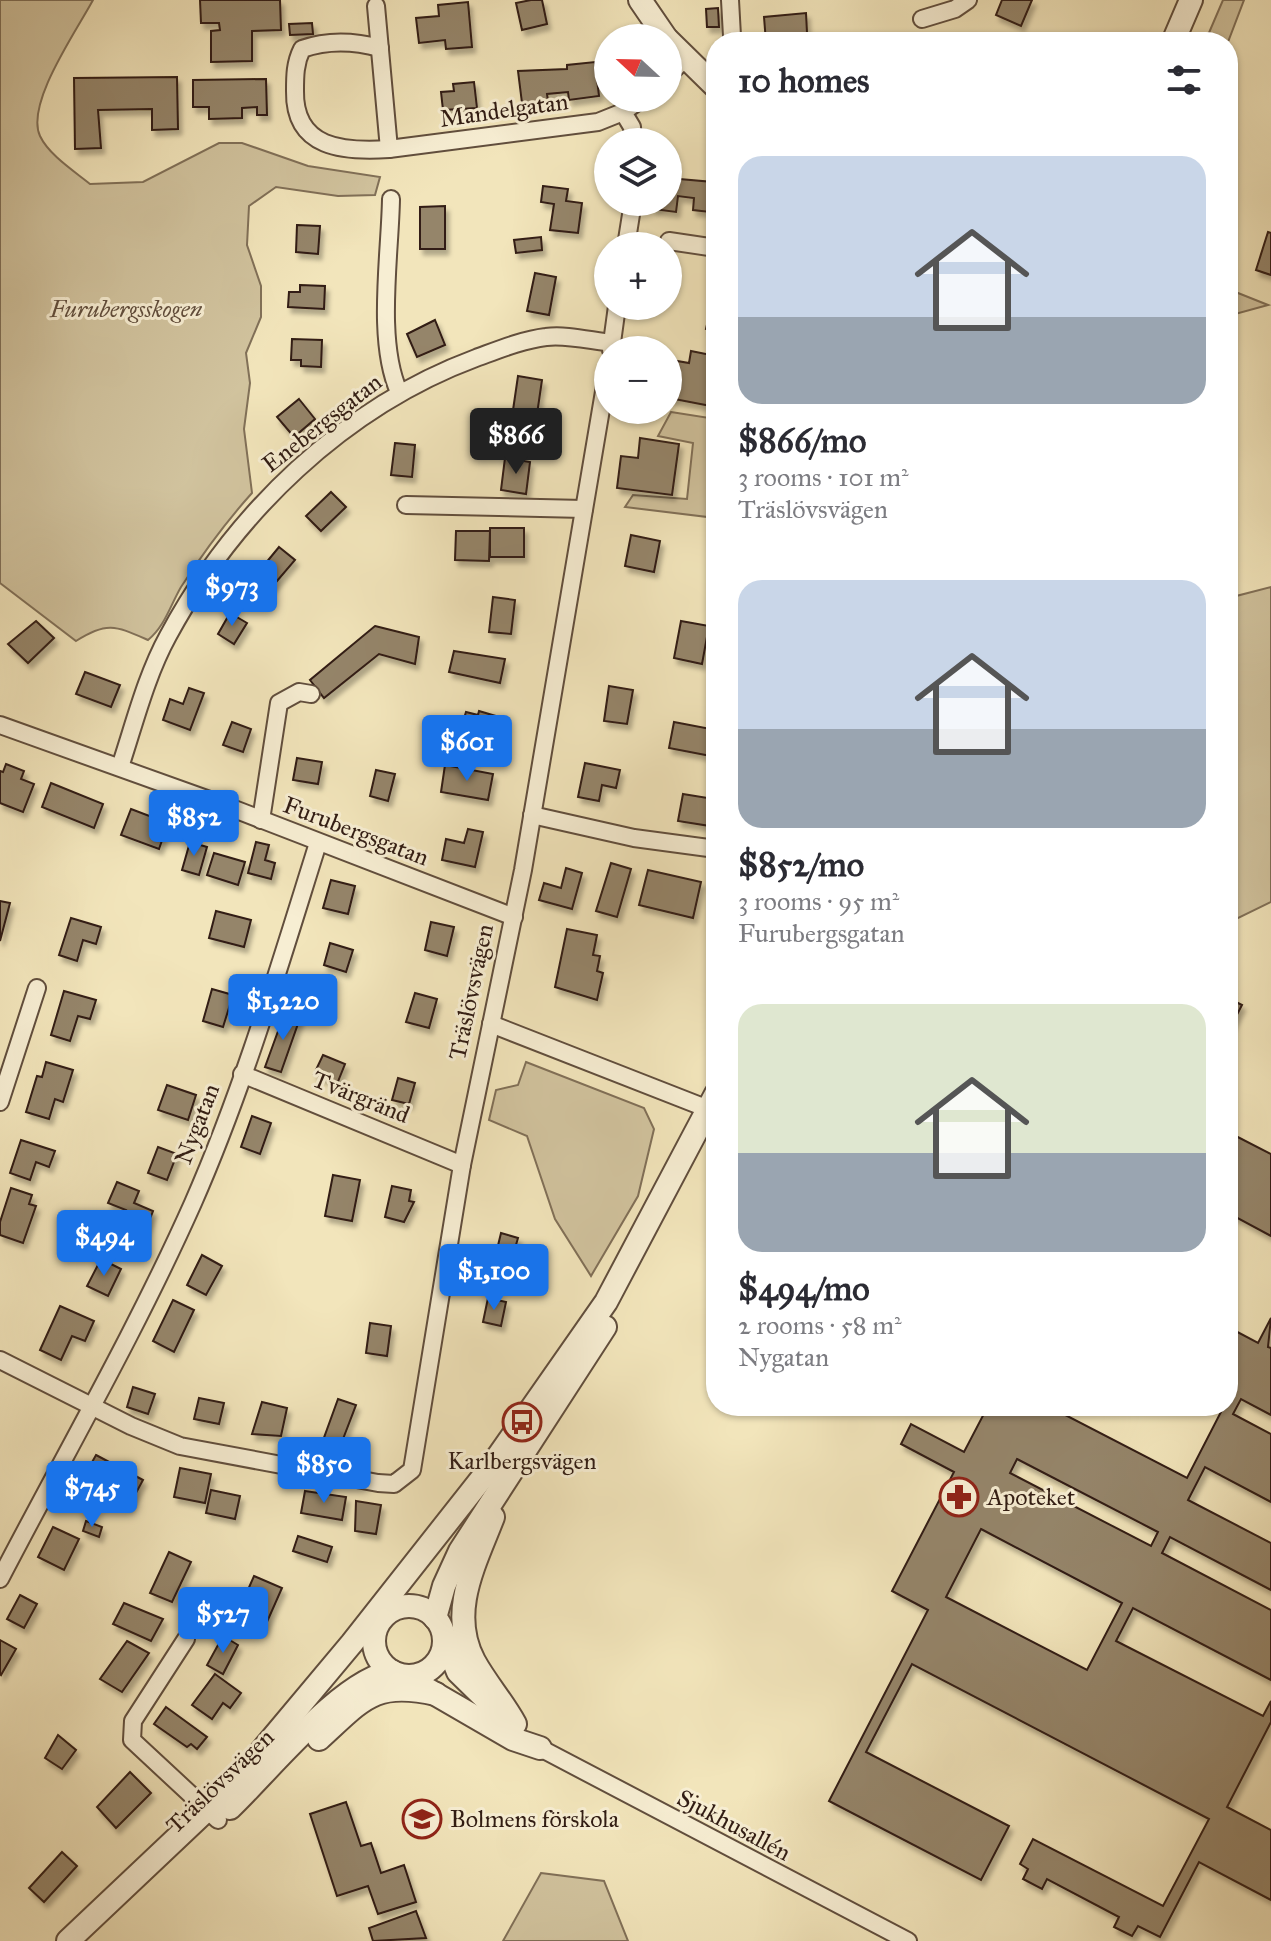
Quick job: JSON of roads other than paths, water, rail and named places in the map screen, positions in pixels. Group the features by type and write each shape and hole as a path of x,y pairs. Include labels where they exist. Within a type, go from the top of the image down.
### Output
{"street":[{"path":"640,0 657,24"},
{"path":"730,0 732,32"},
{"path":"922,19 955,9 968,0"},
{"path":"1177,32 1191,0"},
{"path":"1193,32 1207,0"},
{"path":"376,6 389,149"},
{"name":"Mandelgatan","path":"380,48 359,42 315,44 302,49 296,61 295,104 299,124 311,136 350,151 389,149 598,122 623,112"},
{"path":"682,70 706,82"},
{"path":"623,112 632,128"},
{"path":"391,199 388,335 390,372 399,392"},
{"path":"682,243 706,247"},
{"name":"Enebergsgatan","path":"120,767 165,640 207,573 273,490 309,458 399,392 461,364 548,336 594,344"},
{"name":"Träslövsvägen","path":"90,1406 180,1446 378,1483 400,1481 412,1470 462,1165 514,917 598,424"},
{"path":"406,505 584,509"},
{"path":"261,820 279,703 299,692 311,694"},
{"name":"Furubergsgatan","path":"0,725 120,767 514,917"},
{"path":"532,815 634,838 706,848"},
{"name":"Nygatan","path":"0,1579 163,1268 193,1201 242,1074 318,843"},
{"path":"0,1102 37,988"},
{"path":"491,1024 706,1106"},
{"name":"Tvärgränd","path":"242,1074 462,1165"},
{"path":"352,1643 385,1618 424,1576 452,1538 490,1468 606,1302 706,1123"},
{"path":"398,1673 419,1674 433,1665 442,1652 440,1628 444,1586 460,1551 503,1489 609,1320 706,1125"},
{"path":"0,1360 90,1406"},
{"name":"Träslövsvägen","path":"90,1941 213,1815 490,1468"},
{"path":"503,1489 465,1589 463,1624 473,1658 515,1724"},
{"path":"385,1618 416,1606 440,1628 458,1672 467,1683 540,1748"},
{"path":"385,1618 376,1652 398,1673 513,1739 540,1748"},
{"path":"186,1639 133,1721 130,1733 132,1740 213,1815"},
{"name":"Träslövsvägen","path":"68,1941 213,1815 259,1780 348,1690 372,1675 398,1673"},
{"path":"259,1780 280,1771 360,1703 380,1691 400,1688 436,1694"},
{"name":"Sjukhusallén","path":"540,1748 908,1941"}],"place":[{"name":"Karlbergsvägen","path":"522,1422"},
{"name":"Apoteket","path":"959,1497"},
{"name":"Bolmens förskola","path":"422,1819"}],"park label":[{"name":"Furubergsskogen","path":"126,309"}]}
